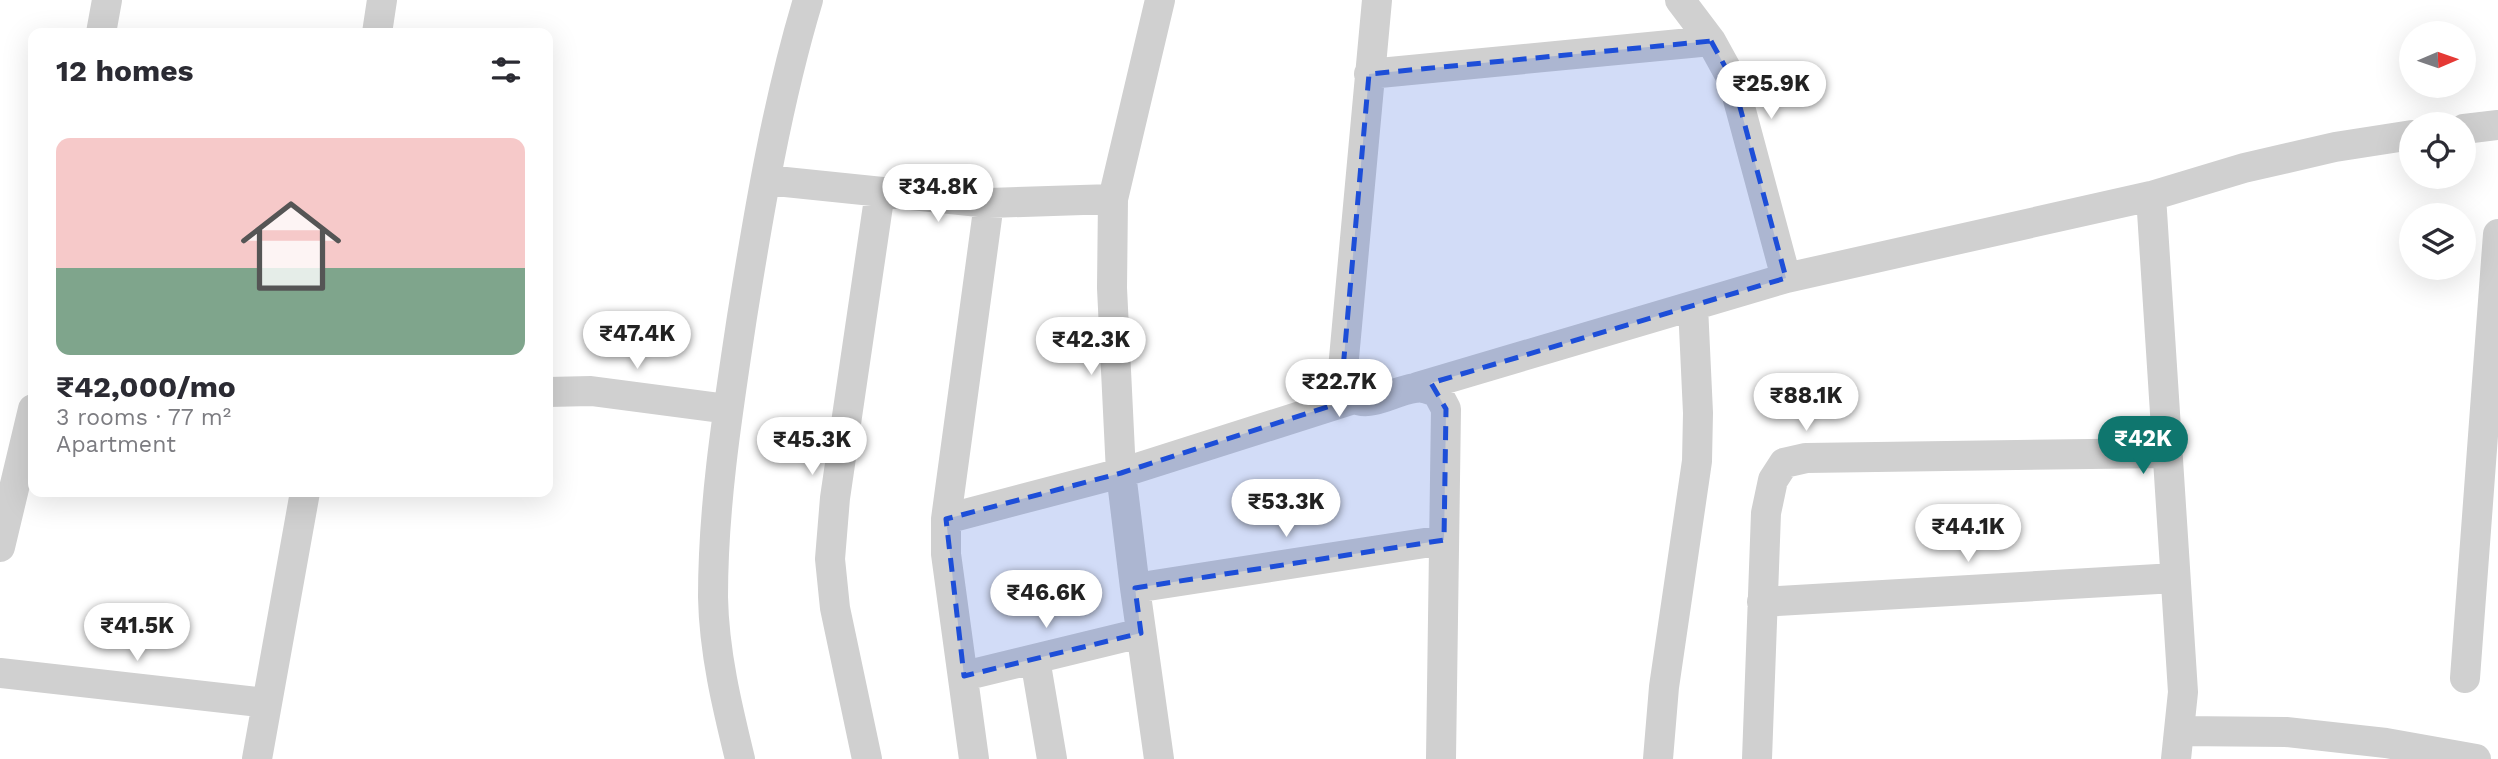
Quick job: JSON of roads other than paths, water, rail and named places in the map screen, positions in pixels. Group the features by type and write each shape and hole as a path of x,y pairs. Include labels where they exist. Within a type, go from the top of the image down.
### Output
{"street":[{"path":"102,28 107,0"},
{"path":"378,28 382,0"},
{"path":"740,759 721,682 713,598 718,500 728,409 766,180 796,42 808,0"},
{"path":"1159,759 1122,473 1112,288 1113,199 1160,0"},
{"path":"1354,398 1345,387 1343,369 1377,0"},
{"path":"1679,0 1711,41 1733,81 1786,278"},
{"path":"1369,75 1711,41"},
{"path":"2476,128 2498,125"},
{"path":"946,519 1122,473 1354,398 1370,402 1786,278 2151,196 2244,168 2309,153 2399,137"},
{"path":"766,180 989,203 1113,199"},
{"path":"867,759 837,620 830,559 835,498 880,192"},
{"path":"2151,196 2183,692 2173,751 2286,732 2316,747 2476,759"},
{"path":"974,759 946,554 946,519 989,203"},
{"path":"2465,678 2498,234"},
{"path":"1658,759 1667,662 1697,461 1698,413 1693,306"},
{"path":"1418,387 1437,392 1446,409 1441,759"},
{"path":"553,392 591,391 728,409"},
{"path":"0,547 28,430"},
{"path":"1757,759 1766,513 1773,480 1784,463 1806,458 2167,453"},
{"path":"257,759 304,497"},
{"path":"1135,588 1444,540"},
{"path":"1762,601 2175,578"},
{"path":"964,676 1141,633"},
{"path":"1035,659 1052,759"},
{"path":"0,673 267,704"}]}
